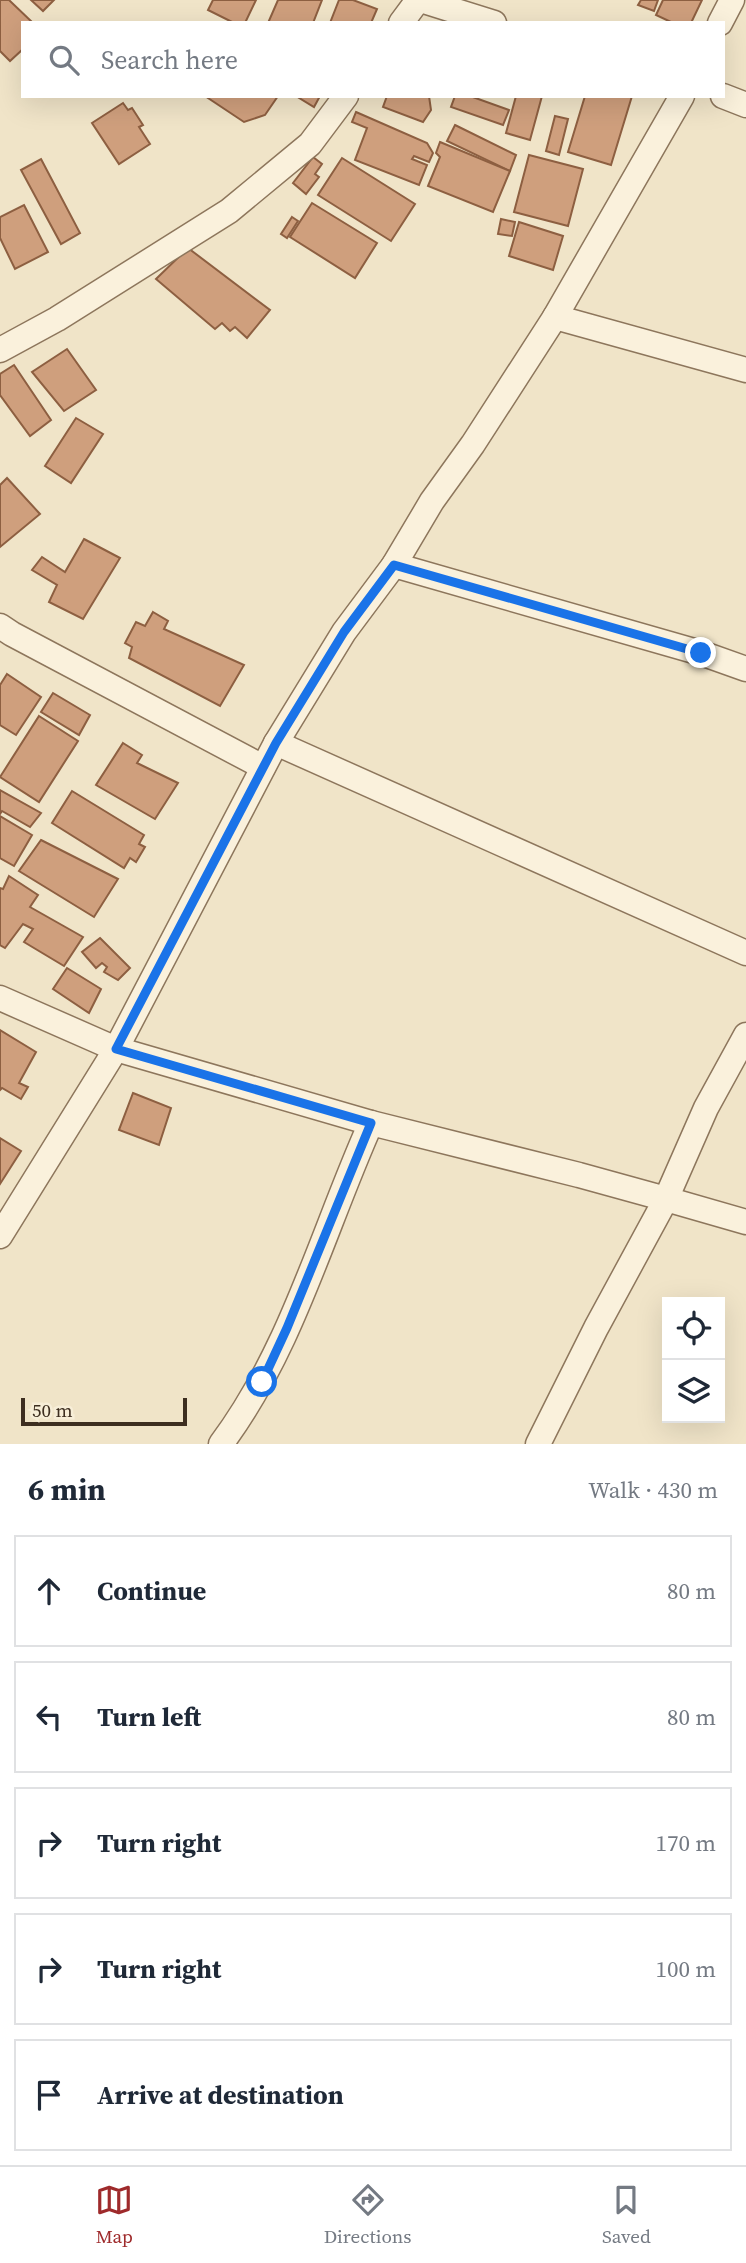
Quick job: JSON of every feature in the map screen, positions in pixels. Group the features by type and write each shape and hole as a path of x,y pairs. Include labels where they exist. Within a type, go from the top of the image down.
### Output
{"street":[{"path":"403,21 420,0 488,21"},
{"path":"721,21 732,0"},
{"path":"725,97 746,105"},
{"path":"0,350 57,319 229,211 310,144 344,98"},
{"path":"0,1236 116,1049 276,743 344,632 394,565 432,502 555,317 681,98"},
{"path":"555,317 746,370"},
{"path":"394,565 701,653 746,669"},
{"path":"0,625 12,634 263,767"},
{"path":"276,743 746,953"},
{"path":"0,998 116,1049 371,1123 579,1175 746,1222"},
{"path":"540,1443 596,1328 666,1199 706,1108 746,1035"},
{"path":"222,1444 262,1382 371,1123"}],"building":[{"path":"0,0 9,0 31,21 21,21 21,51 10,61 0,51"},
{"path":"31,0 54,0 43,11"},
{"path":"213,0 256,0 246,21 230,21 208,10"},
{"path":"278,0 322,0 314,21 269,21"},
{"path":"339,0 353,0 377,9 372,21 331,21"},
{"path":"641,0 658,0 654,11 638,5"},
{"path":"663,0 702,0 692,21 669,21 656,15"},
{"path":"208,98 277,98 265,115 244,122"},
{"path":"299,98 319,98 314,107"},
{"path":"386,98 429,98 431,110 423,122 383,107"},
{"path":"454,98 476,98 509,110 503,125 451,107"},
{"path":"515,98 541,98 530,140 506,133"},
{"path":"584,98 631,98 611,165 568,152"},
{"path":"123,103 128,110 132,108 143,125 139,127 150,144 119,164 92,123"},
{"path":"356,112 427,143 433,153 429,162 414,156 412,159 427,165 419,185 355,160 367,128 352,122"},
{"path":"555,116 568,119 559,155 546,151"},
{"path":"455,125 516,155 510,171 447,141"},
{"path":"440,142 510,171 493,212 428,186 440,157 436,153"},
{"path":"529,155 583,169 568,226 514,212"},
{"path":"313,157 322,164 315,174 319,177 306,194 293,183"},
{"path":"342,158 415,204 391,241 318,195"},
{"path":"41,159 80,233 61,244 21,170"},
{"path":"312,203 377,243 355,278 290,237"},
{"path":"24,205 48,252 15,269 0,238 0,217"},
{"path":"292,217 298,221 287,238 281,234"},
{"path":"501,219 515,222 512,236 498,234"},
{"path":"519,222 563,236 553,270 509,256"},
{"path":"188,248 270,310 247,338 235,327 230,331 222,323 215,329 156,279"},
{"path":"67,349 96,390 64,411 32,372"},
{"path":"14,365 51,420 30,436 0,395 0,374"},
{"path":"76,418 103,434 71,483 45,466"},
{"path":"7,478 40,514 0,547 0,485"},
{"path":"84,539 120,558 83,619 49,602 57,585 32,570 42,557 65,572"},
{"path":"153,612 168,621 164,629 244,665 220,706 129,658 132,647 125,643 136,622 145,626"},
{"path":"7,674 41,697 16,735 0,725 0,685"},
{"path":"53,693 90,715 79,735 41,712"},
{"path":"39,716 78,741 39,802 0,777"},
{"path":"123,743 142,755 137,763 178,783 155,819 96,785"},
{"path":"0,790 41,813 30,827 2,811 0,814"},
{"path":"72,791 144,835 139,844 145,847 136,862 130,858 124,868 52,823"},
{"path":"0,816 32,835 14,866 0,858"},
{"path":"41,840 118,879 94,917 19,871"},
{"path":"9,876 38,895 30,907 83,937 64,966 24,942 33,929 23,924 5,948 0,945 0,888 3,889"},
{"path":"100,938 130,968 118,980 104,972 107,967 102,963 96,968 82,952"},
{"path":"67,968 101,989 89,1013 53,989"},
{"path":"0,1030 36,1052 19,1083 28,1087 21,1099 2,1088 0,1090"},
{"path":"133,1093 171,1108 159,1145 119,1130"},
{"path":"0,1138 21,1151 0,1184"}],"route":[{"path":"262,1382 371,1123 116,1049 276,743 344,632 394,565 701,653"}]}
